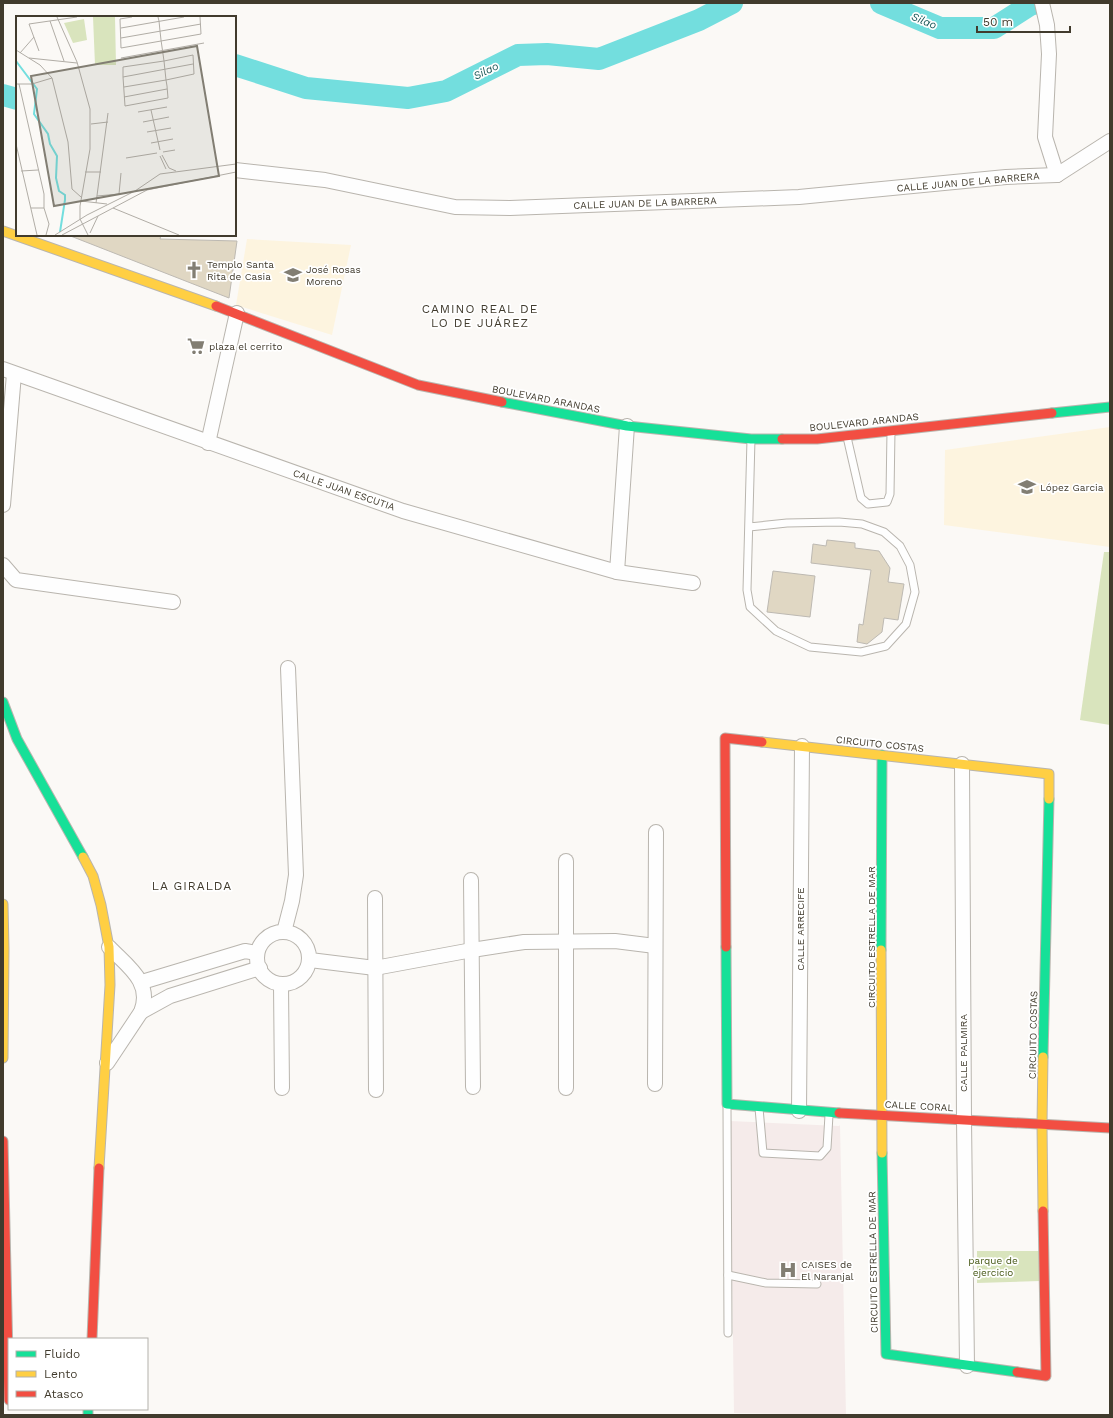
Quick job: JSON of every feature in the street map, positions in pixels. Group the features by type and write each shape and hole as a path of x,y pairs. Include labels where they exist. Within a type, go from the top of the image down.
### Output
{"street":[{"path":"1042,3 1047,25 1049,54 1045,138 1058,175 1110,141"},
{"name":"CALLE JUAN DE LA BARRERA","path":"236,170 325,180 455,207 502,208 798,197 1006,177 1058,175"},
{"name":"BOULEVARD ARANDAS","path":"3,231 16,234"},
{"name":"BOULEVARD ARANDAS","path":"34,238 237,313 418,385 627,426 751,439 817,439 1110,407"},
{"path":"208,443 237,313"},
{"path":"3,505 8,371"},
{"name":"CALLE JUAN ESCUTIA","path":"8,371 208,443 403,510 617,572 693,583"},
{"path":"617,572 627,426"},
{"path":"3,565 16,580 173,602"},
{"path":"284,932 292,901 296,875 288,668"},
{"path":"3,702 17,739 93,876 101,905 109,946 110,985 104,1068 92,1338"},
{"name":"CIRCUITO COSTAS","path":"727,1104 724,738 1049,774 1042,1124"},
{"name":"CALLE ARRECIFE","path":"799,1111 802,746"},
{"name":"CIRCUITO ESTRELLA DE MAR","path":"882,755 881,1115 886,1354 1046,1376 1042,1124"},
{"name":"CALLE PALMIRA","path":"962,764 967,1366"},
{"path":"655,1084 656,832"},
{"path":"566,861 566,1088"},
{"path":"471,880 473,1087"},
{"path":"375,898 376,1090"},
{"path":"3,904 3,1058"},
{"path":"284,932 296,935 305,944 310,960 302,977 292,983 281,984 272,982 264,976 260,968 258,954 263,942 272,934 284,932"},
{"path":"310,960 375,968 524,942 615,941 655,946"},
{"path":"104,1068 141,1012 144,1005 142,982 109,946"},
{"path":"142,982 244,951 258,954"},
{"path":"141,1012 170,996 260,968"},
{"path":"281,984 282,1088"},
{"name":"CALLE CORAL","path":"727,1104 799,1111 1110,1128"},
{"path":"3,1141 8,1357"}],"lane":[{"path":"847,436 861,498 868,504 874,504 887,502 890,494 891,431"},
{"path":"749,527 788,523 838,522 862,524 884,532 900,546 910,565 915,592 906,624 886,646 861,652 810,647 776,631 750,607 747,590 751,439"},
{"path":"727,1104 728,1332"},
{"path":"759,1107 763,1153 820,1156 827,1148 830,1112"},
{"path":"728,1275 766,1284 818,1284"}],"shaded area":[{"name":"José Rosas Moreno","path":"247,239 351,245 332,335 236,305"},
{"name":"López Garcia","path":"1110,427 1110,547 944,525 945,450"},
{"name":"CAISES de El Naranjal","path":"730,1121 840,1125 846,1415 734,1413"}],"green space":[{"path":"1104,552 1110,552 1110,725 1080,720"},
{"name":"parque de ejercicio","path":"977,1251 1039,1251 1040,1281 977,1283"}],"building":[{"name":"Templo Santa Rita de Casia","path":"71,236 161,236 160,239 237,241 229,298"},
{"path":"827,540 855,543 855,548 879,551 890,568 888,582 904,584 898,620 884,618 882,632 867,644 857,642 859,624 863,625 871,570 811,563 813,544 826,546"},
{"path":"773,571 815,576 810,617 767,612"}],"waterway":[{"name":"Silao","path":"236,65 306,88 408,98 446,91 518,55 547,54 599,59 699,20 732,3"},
{"name":"Silao","path":"881,3 940,28 994,28 1030,5 1036,3"},
{"name":"Silao","path":"3,95 16,99"}],"traffic: fast":[{"path":"502,402 627,426 751,439 782,439"},
{"path":"1052,413 1110,407"},
{"path":"3,702 17,739 83,857"},
{"path":"881,950 882,755"},
{"path":"1043,1057 1049,799"},
{"path":"726,947 727,1104 839,1113"},
{"path":"882,1153 886,1354 1017,1372"},
{"path":"88,1410 88,1415"}],"traffic: slow":[{"path":"3,231 16,236"},
{"path":"17,236 216,306"},
{"path":"762,742 1049,774 1049,799"},
{"path":"83,857 93,876 101,905 109,947 110,985 99,1168"},
{"path":"3,904 3,1058"},
{"path":"881,950 882,1153"},
{"path":"1043,1057 1043,1211"}],"traffic: jam":[{"path":"216,306 418,385 502,402"},
{"path":"782,439 817,439 1052,413"},
{"path":"726,947 725,738 762,742"},
{"path":"839,1113 1110,1128"},
{"path":"3,1141 8,1357"},
{"path":"92,1338 99,1168"},
{"path":"1017,1372 1046,1376 1043,1211"}],"place":[{"name":"Templo Santa Rita de Casia","path":"194,270"},
{"name":"José Rosas Moreno","path":"293,275"},
{"name":"plaza el cerrito","path":"196,346"},
{"name":"López Garcia","path":"1027,487"},
{"name":"CAISES de El Naranjal","path":"788,1270"}],"district":[{"name":"CAMINO REAL DE LO DE JUÁREZ","path":"480,316"},
{"name":"LA GIRALDA","path":"192,886"}]}
